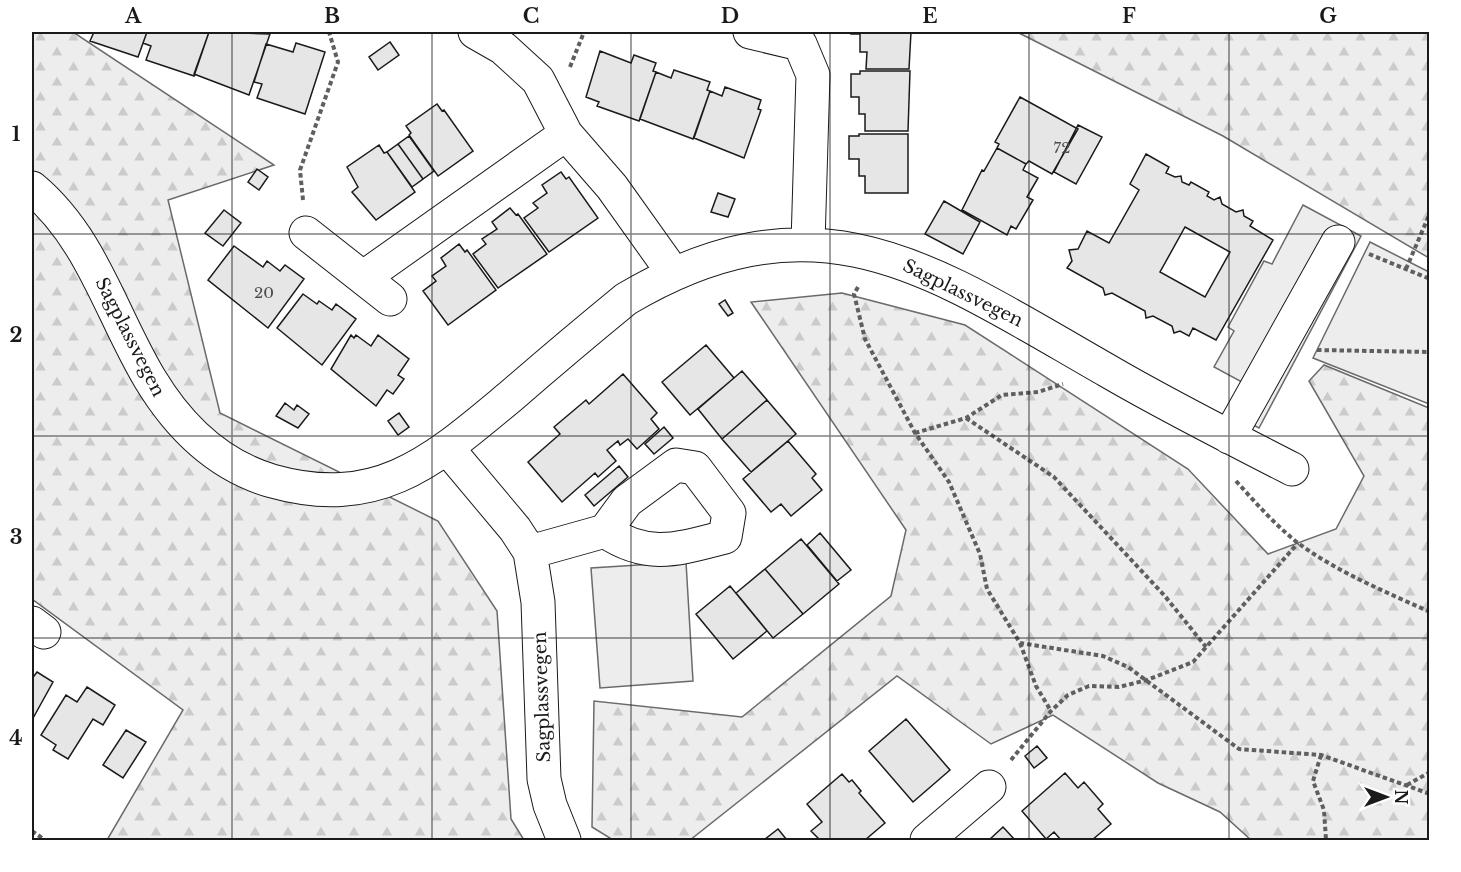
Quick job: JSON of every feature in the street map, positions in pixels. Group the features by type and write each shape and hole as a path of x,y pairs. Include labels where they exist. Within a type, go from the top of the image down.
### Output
{"street":[{"path":"475,32 522,63 537,80 567,134 612,187 674,274"},
{"path":"750,32 800,44 813,75 808,243"},
{"path":"364,277 567,134"},
{"name":"Sagplassvegen","path":"32,188 63,216 81,245 111,298 143,367 167,407 205,446 239,468 289,486 313,490 348,491 387,481 448,449 626,299 674,274 740,251 808,243 877,253 927,273 1025,323 1229,437 1292,469"},
{"path":"306,233 390,299"},
{"path":"1229,437 1338,242"},
{"name":"Sagplassvegen","path":"448,449 515,529 530,552 538,602 544,778 550,805 564,840"},
{"path":"530,552 605,531"},
{"path":"927,840 989,787"}],"path":[{"path":"306,233 300,170 338,62 330,32"},
{"path":"1406,269 1430,213"},
{"path":"1338,242 1430,279"},
{"path":"863,278 854,294 865,339 915,433 949,482 980,554 987,589 1020,643 1036,686 1051,711"},
{"path":"1270,365 1312,350 1430,352"},
{"path":"915,433 966,418 1002,396 1038,392 1070,382"},
{"path":"966,418 1054,477 1164,595 1206,647"},
{"path":"1234,479 1277,525 1298,543 1332,563 1430,612"},
{"path":"989,787 1051,711 1068,695 1089,686 1119,687 1148,680 1193,662 1298,543"},
{"path":"1020,643 1103,656 1128,667 1239,749 1322,755 1430,794"},
{"path":"1322,755 1313,781 1324,810 1326,840"},
{"path":"1406,786 1430,772"},
{"path":"32,831 45,840"}],"green space":[{"path":"32,32 73,32 274,165 168,200 220,413 438,521 497,611 511,819 524,840 107,840 183,710 32,599"},
{"path":"1017,32 1429,32 1429,258 1223,136"},
{"path":"842,293 965,325 1188,469 1268,554 1336,529 1364,476 1309,381 1324,365 1429,408 1429,840 1251,840 1220,812 1158,783 1053,715 991,744 897,676 690,840 613,840 592,827 594,701 742,717 891,596 906,530 751,302"}],"shaded area":[{"path":"1303,205 1361,236 1259,428 1226,411 1242,382 1214,367 1234,331 1228,327 1264,261 1272,264"},
{"path":"1370,242 1429,272 1429,404 1313,358"},
{"path":"686,562 693,681 600,688 591,568"}],"building":[{"path":"94,32 147,32 138,57 90,41"},
{"path":"147,32 209,32 194,76 146,60 151,46 143,43"},
{"path":"209,32 270,34 249,95 194,74"},
{"path":"851,32 911,32 909,69 866,69 867,52 860,52 860,34 851,34"},
{"path":"390,42 399,55 378,70 369,57"},
{"path":"296,43 325,52 305,114 257,98 262,84 254,82 266,44 293,52"},
{"path":"600,51 631,63 634,55 656,63 653,71 656,72 639,121 597,106 599,102 586,97"},
{"path":"674,70 710,82 707,90 710,91 693,139 640,119 656,72 671,78"},
{"path":"860,71 910,71 908,131 865,131 865,114 859,114 859,97 851,97 851,74 860,74"},
{"path":"725,87 761,100 758,109 761,110 744,158 694,138 710,91 722,96"},
{"path":"1020,97 1078,129 1052,174 1029,161 1026,164 997,148 999,144 995,142"},
{"path":"437,104 442,111 444,110 473,151 438,176 409,135 411,133 406,126"},
{"path":"1078,125 1102,137 1076,184 1054,172"},
{"path":"859,134 908,134 908,193 865,193 865,176 859,176 859,159 849,159 849,136 859,136"},
{"path":"409,136 434,171 423,179 398,144"},
{"path":"398,144 423,179 412,187 387,152"},
{"path":"379,145 384,153 387,152 415,192 376,220 352,192 358,187 347,167"},
{"path":"997,148 1026,164 1023,170 1038,178 1027,197 1033,200 1016,229 1011,226 1007,235 962,210 982,170 984,171"},
{"path":"1146,154 1169,167 1166,173 1175,177 1181,176 1182,182 1189,185 1191,182 1209,192 1207,196 1214,200 1220,197 1222,204 1236,212 1243,210 1244,216 1253,221 1250,226 1273,240 1216,340 1193,328 1189,336 1180,331 1174,333 1172,326 1153,316 1146,318 1145,311 1112,293 1105,295 1103,288 1067,268 1072,261 1069,250 1078,249 1087,231 1109,243 1139,190 1130,184","holes":["1185,227 1230,252 1205,297 1160,272"]},
{"path":"257,169 268,177 259,190 248,182"},
{"path":"561,172 566,179 569,177 598,218 549,252 524,218 538,208 533,203 547,193 542,185"},
{"path":"718,193 735,199 728,217 711,212"},
{"path":"944,201 980,222 963,254 925,234"},
{"path":"510,208 516,215 518,214 547,254 498,288 473,254 486,244 482,239 497,229 492,222"},
{"path":"224,210 241,223 223,246 205,233"},
{"path":"459,244 465,252 467,250 496,290 448,325 423,291 436,281 432,276 446,266 441,258"},
{"path":"234,246 263,267 267,261 280,271 285,265 304,279 268,328 208,280"},
{"path":"303,294 317,304 319,301 332,310 336,304 356,319 322,365 277,328"},
{"path":"725,300 733,313 728,316 719,304"},
{"path":"351,335 354,338 356,335 371,346 378,335 409,359 398,375 404,379 393,394 387,390 376,406 331,369"},
{"path":"706,345 734,378 690,415 662,382"},
{"path":"742,371 767,400 722,439 698,409"},
{"path":"623,374 657,413 651,419 659,429 637,449 628,439 620,445 618,441 607,450 616,461 598,477 595,473 562,502 528,462 560,434 554,427 586,400 589,404"},
{"path":"767,400 796,434 751,472 722,439"},
{"path":"285,403 294,410 297,405 309,414 298,428 276,416"},
{"path":"399,413 409,427 398,435 388,421"},
{"path":"664,427 673,438 654,454 645,444"},
{"path":"788,441 816,474 812,478 822,490 791,516 781,504 771,512 743,479"},
{"path":"619,466 628,477 594,506 585,495"},
{"path":"820,533 851,570 837,581 807,545"},
{"path":"801,539 839,584 803,614 765,569"},
{"path":"765,569 803,614 773,638 736,593"},
{"path":"730,586 767,631 733,659 696,614"},
{"path":"37,672 53,682 32,720 32,675 34,676"},
{"path":"87,687 115,705 103,725 93,719 68,759 53,750 56,745 41,735 66,695 77,702"},
{"path":"906,719 950,770 913,802 869,751"},
{"path":"126,730 146,742 123,778 103,765"},
{"path":"1037,746 1047,758 1034,768 1025,756"},
{"path":"1065,773 1078,788 1084,782 1103,804 1098,809 1111,824 1092,840 1061,840 1054,832 1046,839 1022,811"},
{"path":"842,774 849,782 852,780 861,791 859,793 885,823 865,840 820,840 811,831 822,822 807,804"},
{"path":"1003,827 1015,840 989,840"},
{"path":"778,829 787,840 764,840"}]}
